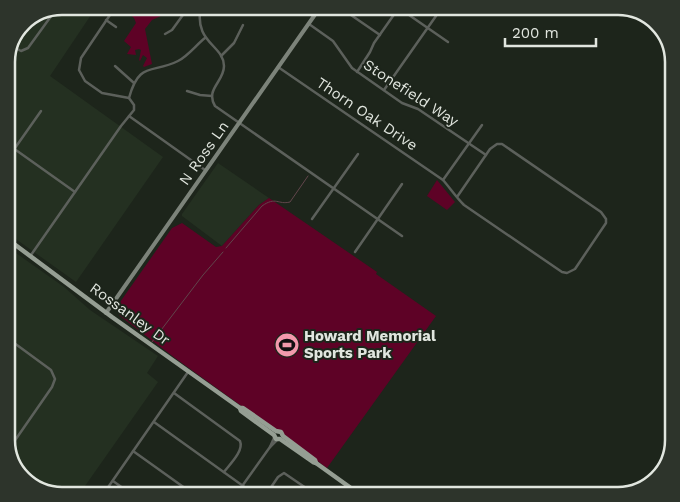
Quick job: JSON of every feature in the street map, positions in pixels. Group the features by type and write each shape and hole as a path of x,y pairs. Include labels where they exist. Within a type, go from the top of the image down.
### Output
{"main road":[{"name":"N Ross Ln","path":"106,313 314,15"},
{"name":"Rossanley Dr","path":"15,244 106,313 188,372 240,408 243,408 277,437 349,487"}],"street":[{"path":"110,15 81,58 79,70 85,81 102,93 129,98"},
{"path":"166,34 172,30 182,15"},
{"path":"201,15 201,27 205,38 224,62 224,70 214,87 212,96 215,106 402,236"},
{"path":"351,15 380,35"},
{"path":"357,72 393,15"},
{"path":"409,15 448,42"},
{"path":"384,90 436,15"},
{"path":"17,50 26,50 51,17"},
{"path":"106,20 116,27"},
{"name":"Stonefield Way","path":"308,24 333,42 348,64 357,72 402,102 418,108 486,155"},
{"path":"221,56 234,43 243,25"},
{"path":"31,255 135,108 129,98 134,82 146,70 180,60 205,38"},
{"path":"115,66 134,82"},
{"name":"Thorn Oak Drive","path":"278,67 443,180 464,205 562,272 567,273 575,269 604,226 606,219 601,212 506,146 497,144 486,155"},
{"path":"187,91 212,96"},
{"path":"15,148 41,111"},
{"path":"129,116 205,170"},
{"path":"443,180 482,125"},
{"path":"15,150 75,192"},
{"path":"312,219 358,154"},
{"path":"457,197 486,155"},
{"path":"355,252 402,184"},
{"path":"15,344 52,370 55,382 15,440"},
{"path":"108,487 188,372"},
{"path":"174,393 240,441 240,449 224,473"},
{"path":"154,422 242,486 277,437"},
{"path":"134,452 183,487"},
{"path":"271,487 278,477 284,474 304,487"},
{"path":"113,480 122,487"}],"shaded area":[{"path":"56,15 91,15 50,76 163,157 76,282 15,238 15,59 20,41 25,33 39,21"},
{"path":"131,15 162,15 152,20 145,29 152,64 144,67 147,58 143,55 139,60 141,50 135,50 136,55 127,54 131,47 124,41 136,23"},
{"path":"218,163 269,198 259,205 222,246 182,216"},
{"path":"437,180 455,202 447,210 427,196"},
{"name":"Howard Memorial Sports Park","path":"269,198 377,272 376,274 436,316 327,468 175,358 120,316 117,311 118,305 172,228 182,223 216,247 222,246 259,205"},
{"path":"15,252 64,287 90,310 158,356 147,373 158,382 84,487 56,487 33,477 20,461 15,443"}],"waterway":[{"path":"226,248 262,206 274,201 290,202 308,176"},
{"path":"152,342 223,252"}],"place":[{"name":"Howard Memorial Sports Park","path":"287,345"}]}
